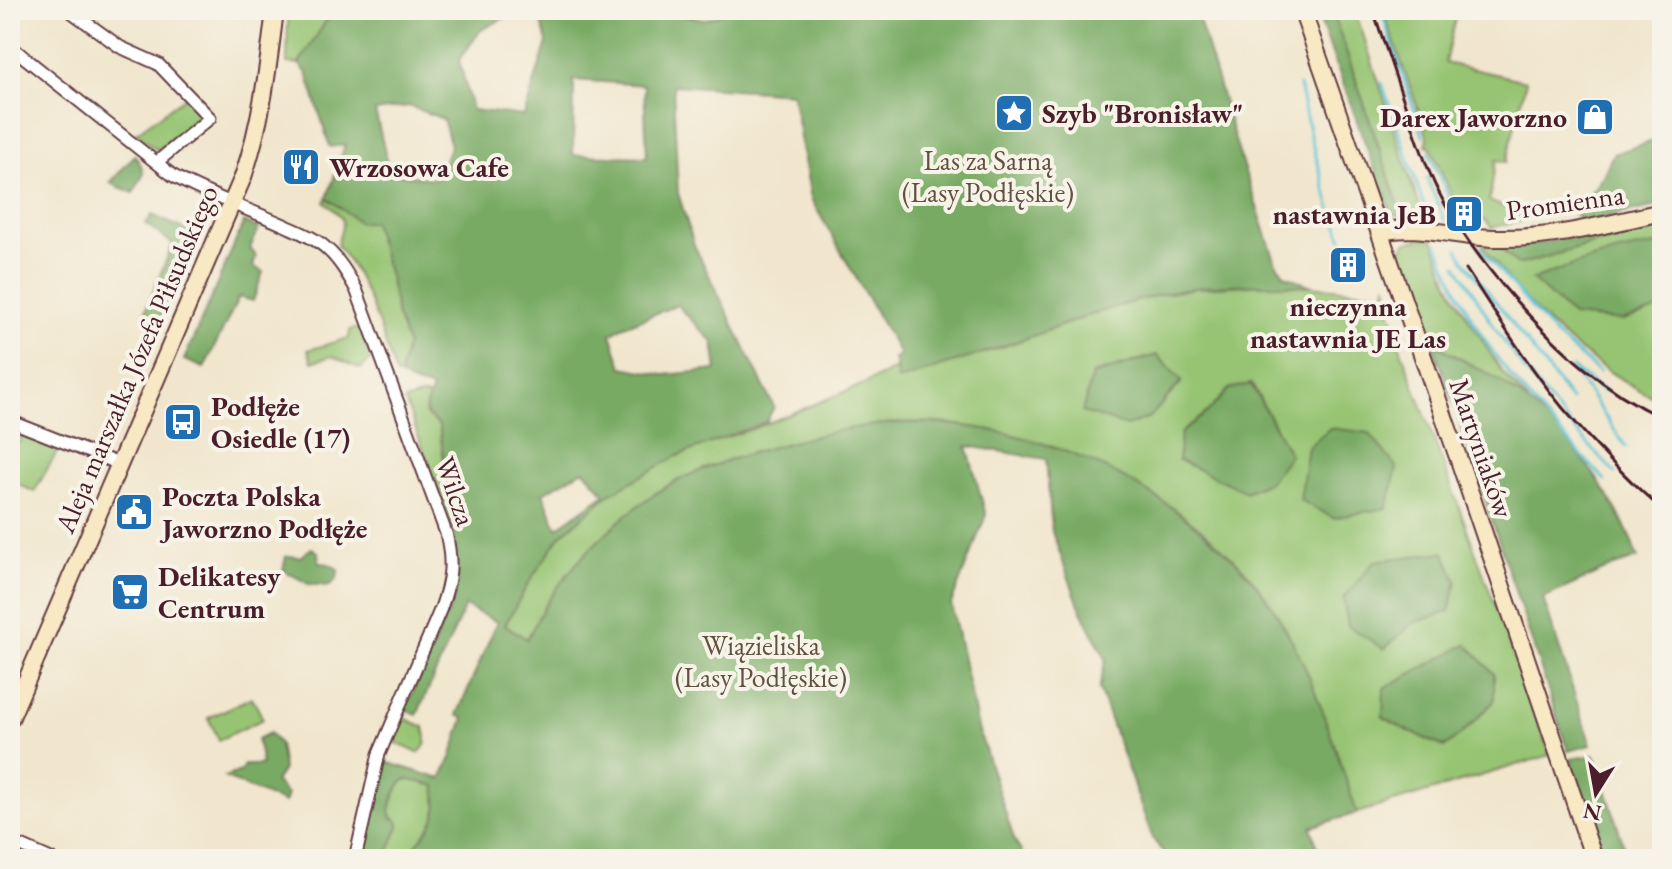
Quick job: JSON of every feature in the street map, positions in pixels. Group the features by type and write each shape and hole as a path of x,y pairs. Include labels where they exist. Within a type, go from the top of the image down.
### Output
{"street":[{"path":"69,10 120,47 158,64 210,118 157,162"},
{"name":"Aleja marszałka Józefa Piłsudskiego","path":"10,719 119,464 225,200 243,177 259,123 275,10"},
{"name":"Martyniaków","path":"1302,10 1381,232 1594,859"},
{"name":"Wilcza","path":"10,46 172,175 322,245 330,251 356,289 441,519 452,565 448,587 379,754 355,859"},
{"name":"Promienna","path":"1381,232 1398,228 1489,238 1538,236 1582,231 1662,212"},
{"path":"10,421 119,464"},
{"path":"10,841 51,859"}],"green space":[{"path":"333,10 520,10 481,30 459,60 472,110 524,116 547,42 539,16 521,10 641,10 706,19 730,10 1196,10 1276,263 1285,275 1312,286 1225,285 1149,297 898,380 894,358 900,355 811,199 792,93 673,85 678,193 694,245 774,407 766,422 677,456 611,493 561,535 505,625 527,639 544,607 571,570 606,533 665,488 723,462 816,436 887,424 943,424 1025,438 1102,467 1139,487 1207,535 1247,573 1285,627 1300,656 1357,813 1311,827 1321,859 1168,859 1153,839 1099,689 1106,659 1079,605 1052,532 1046,459 967,446 986,515 951,604 978,728 1015,842 1026,859 406,859 430,826 437,807 436,786 406,779 392,802 391,817 398,821 399,826 388,853 380,859 361,859 383,761 441,779 464,718 457,715 497,622 465,606 417,715 405,710 454,598 454,529 439,425 426,410 432,389 409,381 400,373 407,344 373,222 359,222 327,198 345,145 330,147 307,73 299,64","holes":["574,80 644,85 647,157 573,155","409,106 443,119 451,146 435,179 390,173 375,111","677,305 713,342 717,370 664,375 622,367 611,334","584,470 605,494 557,528 543,493"]},
{"path":"1316,10 1332,10 1403,218 1391,213"},
{"path":"1332,10 1355,10 1425,223 1403,218"},
{"path":"1383,10 1457,10 1445,63 1526,81 1506,162 1496,160 1489,201 1528,217 1492,228 1485,220 1477,218 1464,198 1455,203 1430,146 1426,145 1428,138"},
{"path":"329,16 299,64 287,63 288,17"},
{"path":"186,96 202,113 157,150 136,133"},
{"path":"1662,138 1662,205 1582,222 1574,213 1602,178 1613,154"},
{"path":"135,155 143,174 133,193 110,183"},
{"path":"327,198 359,222 373,222 407,344 401,377 396,375 365,291 337,245 342,221 325,202"},
{"path":"152,215 186,230 194,247 151,342 146,309 173,244 146,224"},
{"path":"1662,218 1662,229 1596,243 1518,265 1499,247 1539,244"},
{"path":"244,222 259,228 250,248 256,256 253,266 263,272 253,301 239,297 204,368 184,360"},
{"path":"1662,229 1662,244 1592,259 1533,280 1622,321 1662,308 1662,402 1610,372 1562,336 1526,300 1482,245 1499,247 1518,265 1596,243"},
{"path":"1418,238 1433,239 1461,306 1502,372 1529,402 1434,343 1439,362 1432,365 1399,265 1402,263 1403,247"},
{"path":"1662,244 1662,308 1622,321 1572,316 1533,280 1596,258"},
{"path":"1271,284 1384,293 1387,285 1399,344 1550,755 1357,813 1322,713 1290,641 1255,583 1213,540 1175,509 1132,483 1087,460 1039,442 942,423 895,423 814,436 710,467 665,488 606,533 571,570 544,608 527,640 456,859 505,625 529,582 561,535 577,519 611,493 677,456 753,429 895,369 899,380 1108,309 1197,288","holes":["1157,355 1182,382 1150,417 1083,412 1092,374","1252,384 1290,455 1181,433 1210,410 1229,389","1494,674 1494,701 1465,731 1444,747 1383,716"]},
{"path":"360,328 371,359 361,369 332,356 312,362 308,350 349,338 350,330"},
{"path":"1433,342 1497,379 1541,414 1599,482 1628,532 1638,558 1543,598 1591,745 1568,751"},
{"path":"1157,355 1182,381 1150,417 1127,426 1082,412 1092,375"},
{"path":"1251,384 1290,455 1270,481 1246,492 1178,460 1181,433 1210,410 1229,389"},
{"path":"430,396 426,413 439,425 454,529 450,526 405,401"},
{"path":"1330,428 1369,433 1397,468 1387,508 1333,518 1300,500 1308,447"},
{"path":"23,433 60,447 34,492 10,480 10,461"},
{"path":"312,548 318,552 319,563 339,570 336,580 329,586 309,584 283,570 286,556 300,557"},
{"path":"1444,552 1457,581 1449,612 1413,623 1384,649 1348,626 1343,598 1375,561"},
{"path":"1467,644 1494,674 1494,701 1465,731 1445,747 1383,717 1384,688"},
{"path":"252,697 263,719 219,740 208,718"},
{"path":"402,717 424,727 426,742 418,753 392,741"},
{"path":"270,733 279,744 283,769 275,782 287,795 284,803 224,777 241,771 244,765 262,764 257,739"},
{"path":"1595,755 1628,859 1619,859 1618,855 1605,859 1570,759"},
{"path":"406,779 436,786 436,814 406,859 380,859 388,853 399,826 389,812 397,790"}],"waterway":[{"path":"1381,10 1423,136"},
{"path":"1382,83 1428,217"},
{"path":"1299,86 1331,209"},
{"path":"1429,153 1452,204"},
{"path":"1427,178 1445,221"},
{"path":"1336,220 1342,238"},
{"path":"1437,243 1466,307 1500,361 1543,414 1605,480"},
{"path":"1480,248 1555,335 1599,372"},
{"path":"1458,249 1571,400"},
{"path":"1457,265 1522,366 1615,473"},
{"path":"1605,392 1572,368 1626,447"}],"railway":[{"path":"1373,10 1432,178 1472,247 1516,301 1566,352 1620,395 1662,418"},
{"path":"1466,269 1524,357 1562,407 1610,460 1662,510"}],"place":[{"name":"Szyb \"Bronisław\"","path":"1014,113"},
{"name":"Darex Jaworzno","path":"1595,117"},
{"name":"Wrzosowa Cafe","path":"301,167"},
{"name":"nastawnia JeB","path":"1464,214"},
{"name":"nieczynna nastawnia JE Las","path":"1348,265"},
{"name":"Podłęże Osiedle (17)","path":"183,422"},
{"name":"Poczta Polska Jaworzno Podłęże","path":"134,512"},
{"name":"Delikatesy Centrum","path":"130,592"}],"park label":[{"name":"Las za Sarną (Lasy Podłęskie)","path":"988,176"},
{"name":"Wiązieliska (Lasy Podłęskie)","path":"761,661"}]}
